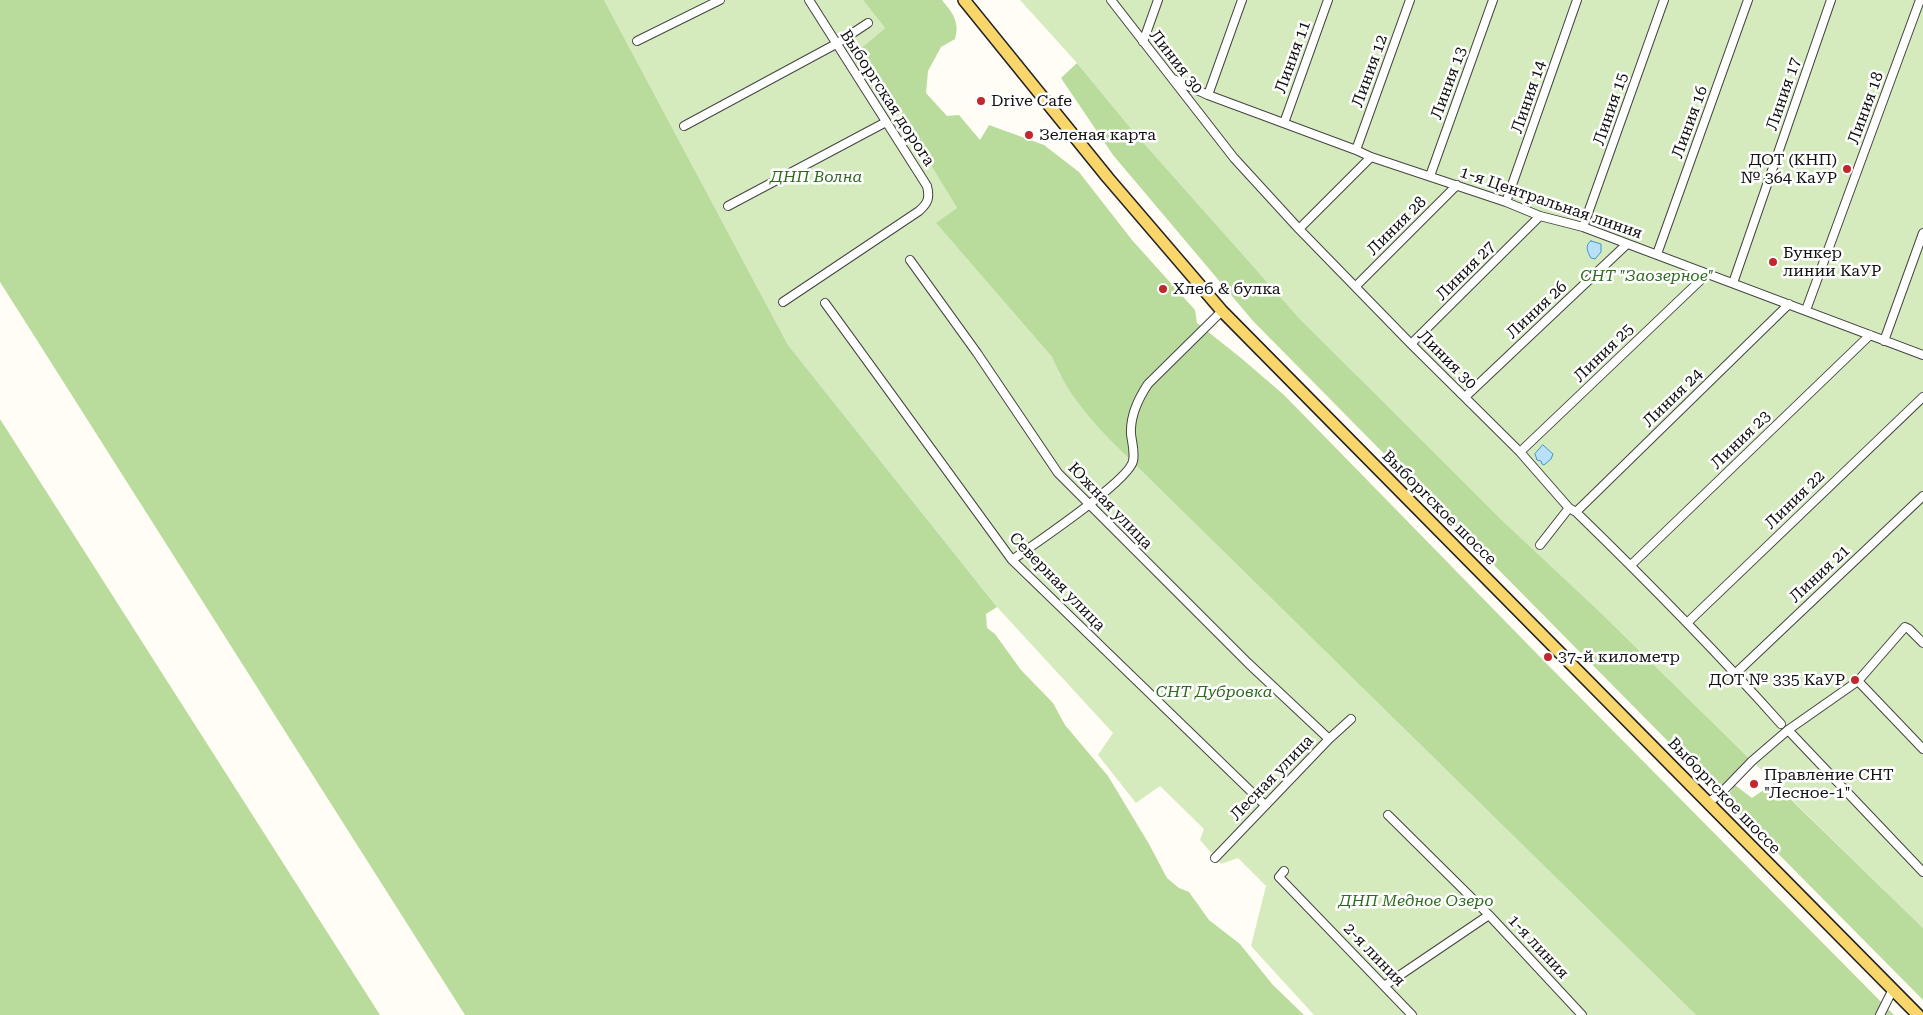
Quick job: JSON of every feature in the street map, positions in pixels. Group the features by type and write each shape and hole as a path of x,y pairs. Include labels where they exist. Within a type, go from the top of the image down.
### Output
{"main road":[{"name":"Выборгское шоссе","path":"964,0 1108,178 1222,311 1892,991 1918,1015"}],"street":[{"path":"638,42 720,0"},
{"name":"Выборгская дорога","path":"783,302 919,211 927,204 929,196 927,186 809,0"},
{"name":"Линия 30","path":"1111,0 1234,158 1299,229 1520,452 1573,510 1631,565 1736,673 1781,724"},
{"path":"1143,42 1158,0"},
{"path":"1208,95 1242,0"},
{"name":"Линия 11","path":"1284,123 1328,0"},
{"name":"Линия 12","path":"1356,150 1410,0"},
{"name":"Линия 13","path":"1430,176 1493,0"},
{"name":"Линия 14","path":"1506,202 1577,0"},
{"name":"Линия 15","path":"1584,227 1664,0"},
{"name":"Линия 16","path":"1657,254 1748,0"},
{"name":"Линия 17","path":"1733,283 1831,0"},
{"name":"Линия 18","path":"1806,310 1920,0"},
{"path":"684,126 836,44 868,23"},
{"name":"1-я Центральная линия","path":"1171,78 1208,95 1356,150 1370,157 1506,202 1540,216 1584,227 1923,355"},
{"path":"728,206 886,122"},
{"path":"1299,229 1370,157"},
{"name":"Линия 28","path":"1356,286 1457,185"},
{"name":"Линия 27","path":"1411,344 1540,216"},
{"path":"1884,341 1923,233"},
{"name":"Линия 26","path":"1465,397 1627,244"},
{"name":"Южная улица","path":"910,260 977,353 1058,473 1248,663 1329,740"},
{"name":"Линия 25","path":"1520,452 1707,274"},
{"name":"Северная улица","path":"825,304 1012,560 1265,805"},
{"name":"Линия 24","path":"1540,545 1573,510 1789,304"},
{"path":"1012,560 1088,505 1128,471 1133,462 1134,447 1131,433 1138,399 1148,384 1222,311"},
{"name":"Линия 23","path":"1631,565 1870,335"},
{"name":"Линия 22","path":"1686,622 1923,397"},
{"name":"Линия 21","path":"1736,673 1923,496"},
{"path":"1708,803 1788,730 1858,681 1905,627 1923,643"},
{"path":"1858,681 1923,749"},
{"name":"Лесная улица","path":"1215,858 1351,719"},
{"path":"1788,730 1923,872"},
{"name":"1-я линия","path":"1388,815 1489,914 1582,1015"},
{"name":"2-я линия","path":"1284,872 1279,877 1412,1015"},
{"path":"1384,986 1489,914"},
{"path":"1880,1015 1892,991"}],"green space":[{"path":"0,0 604,0 788,345 997,607 986,614 987,628 995,634 1021,670 1053,703 1065,725 1108,776 1167,878 1179,888 1189,892 1209,920 1240,944 1272,984 1304,1015 465,1015 0,282"},
{"path":"604,0 863,0 885,28 860,49 957,208 937,224 1052,357 1060,375 1113,443 1696,1015 1314,1015 1251,946 1266,886 1238,858 1221,864 1200,840 1204,829 1160,786 1136,803 1098,755 1113,733 997,607 788,345"},
{"path":"863,0 942,0 954,18 957,28 955,39 941,47 928,71 926,93 947,116 959,115 980,140 989,125 1044,145 1079,172 1132,240 1195,310 1197,323 1284,395 1894,1015 1696,1015 1113,443 1078,403 1064,382 1052,357 936,223 957,208 860,49 885,28"},
{"name":"СНТ \"Заозерное\"","path":"1020,0 1923,0 1923,928 1600,612 1506,524 1300,319"},
{"path":"1077,63 1133,131 1300,319 1506,524 1600,612 1752,761 1720,794 1253,321 1113,155 1061,78"},
{"path":"0,419 380,1015 0,1015"},
{"path":"1774,783 1923,928 1923,1000 1725,800 1735,785 1752,798"}],"water":[{"path":"1591,241 1601,244 1601,252 1595,259 1591,258 1587,249"},
{"path":"1543,445 1553,454 1551,459 1544,465 1541,461 1537,460 1535,454"}],"place":[{"name":"Drive Cafe","path":"981,101"},
{"name":"Зеленая карта","path":"1029,135"},
{"name":"ДОТ (КНП) № 364 КаУР","path":"1847,169"},
{"name":"Бункер линии КаУР","path":"1773,262"},
{"name":"Хлеб & булка","path":"1163,289"},
{"name":"37-й километр","path":"1548,657"},
{"name":"ДОТ № 335 КаУР","path":"1855,680"},
{"name":"Правление СНТ \"Лесное-1\"","path":"1754,784"}],"park label":[{"name":"ДНП Волна","path":"816,177"},
{"name":"СНТ Дубровка","path":"1214,692"},
{"name":"ДНП Медное Озеро","path":"1416,901"}]}
